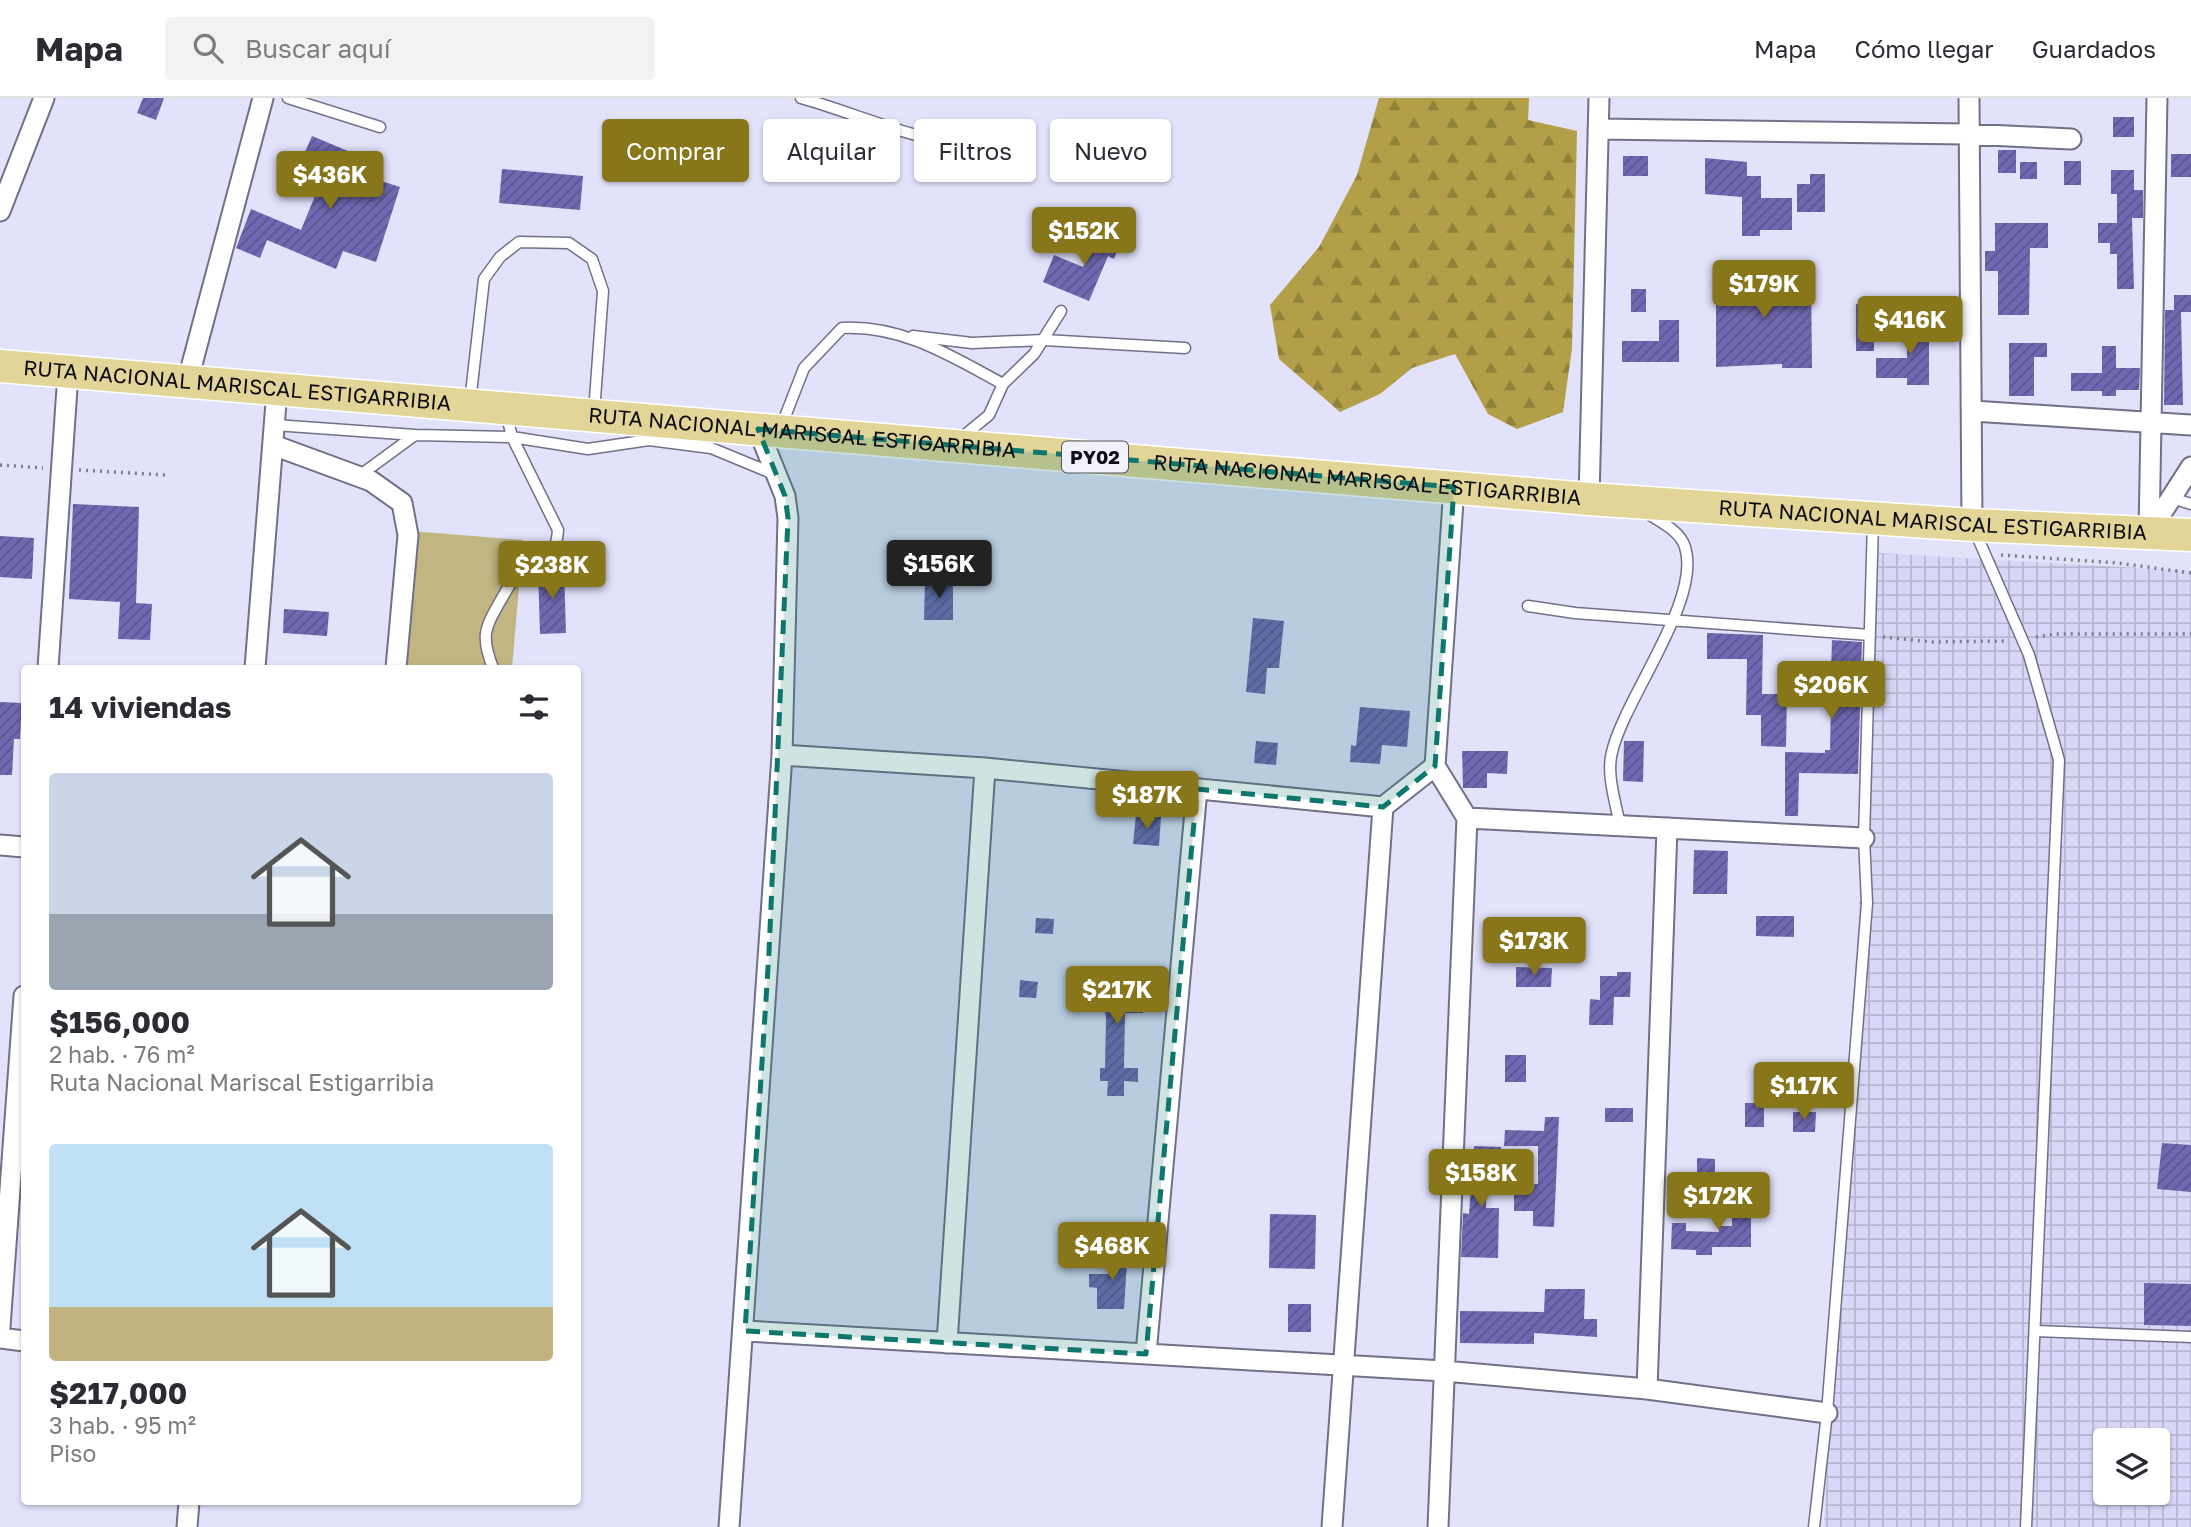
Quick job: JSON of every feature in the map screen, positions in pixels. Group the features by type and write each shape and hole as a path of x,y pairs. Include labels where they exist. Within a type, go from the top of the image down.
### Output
{"main road":[{"name":"RUTA NACIONAL MARISCAL ESTIGARRIBIA","path":"0,366 469,406 509,423 594,416 1589,499 1972,525 2191,535"}],"street":[{"path":"0,211 44,98"},
{"path":"187,383 263,98"},
{"path":"1589,499 1599,98"},
{"path":"1969,98 1972,525"},
{"path":"2149,532 2157,98"},
{"path":"1598,129 1968,134 2071,139"},
{"path":"48,665 68,373"},
{"path":"255,665 278,390"},
{"path":"1973,411 2191,425"},
{"path":"729,1527 745,1331 782,755 788,518 785,495 775,475 769,430"},
{"path":"273,445 359,476 402,503 408,535 396,665"},
{"path":"2149,532 2191,467"},
{"path":"1438,1527 1466,818 1436,766 1454,486"},
{"path":"782,755 985,768 1382,807 1436,766"},
{"path":"947,1343 985,768"},
{"path":"1146,1354 1197,789"},
{"path":"1332,1527 1382,807"},
{"path":"1466,818 1864,838"},
{"path":"1647,1389 1667,828"},
{"path":"0,845 21,847"},
{"path":"0,1327 21,1037"},
{"path":"745,1331 1444,1371 1647,1389 1827,1413"},
{"path":"0,1338 21,1340"},
{"path":"187,1527 189,1505"}],"lane":[{"path":"288,98 380,127"},
{"path":"801,98 914,133"},
{"path":"469,406 484,279 500,257 519,242 569,243 592,259 603,291 594,416"},
{"path":"952,446 989,415 1003,384 1034,354 1061,311"},
{"path":"769,430 804,368 842,328 872,326 902,334 972,343 1044,340 1185,348"},
{"path":"902,334 1003,384"},
{"path":"275,425 415,435 509,423 588,449 649,440 711,448 775,475"},
{"path":"492,665 484,646 485,627 515,577 551,556 557,545 558,530 509,423"},
{"path":"359,476 415,435"},
{"path":"2172,498 2191,504"},
{"path":"1620,826 1611,779 1611,754 1684,589 1686,547 1678,534 1631,502"},
{"path":"1814,1527 1827,1413 1867,903 1864,838 1873,518"},
{"path":"1972,525 2029,655 2059,760 2026,1527"},
{"path":"1528,606 1672,621 1870,635"},
{"path":"2036,1331 2191,1337"},
{"path":"2027,1513 2034,1527"}],"path":[{"path":"0,465 165,475"},
{"path":"1984,554 2118,563 2191,572"}],"highlighted area":[{"path":"758,429 1454,487 1435,766 1383,807 1197,789 1146,1354 745,1331 769,952 788,518 785,496"}],"shaded area":[{"path":"411,531 523,540 512,665 399,665"},
{"path":"1879,553 2191,571 2191,1527 1824,1527"}],"green space":[{"path":"1379,98 1529,98 1528,120 1577,131 1572,348 1563,412 1517,429 1488,414 1455,354 1412,368 1380,394 1340,412 1279,359 1270,305 1319,247 1357,175"}],"building":[{"path":"143,98 164,98 156,120 137,113"},
{"path":"2113,117 2134,117 2134,137 2113,137"},
{"path":"312,136 360,156 353,172 400,187 376,262 343,251 336,269 267,240 260,258 236,248 251,209 301,230 319,186 295,175"},
{"path":"1998,150 2016,150 2016,173 1998,173"},
{"path":"2171,154 2191,154 2191,177 2171,177"},
{"path":"1623,156 1648,156 1648,176 1623,176"},
{"path":"1705,158 1747,162 1747,176 1761,176 1761,198 1792,198 1792,230 1760,230 1760,236 1742,236 1742,197 1705,194"},
{"path":"2064,161 2081,161 2081,185 2064,185"},
{"path":"2020,162 2037,162 2037,179 2020,179"},
{"path":"502,169 583,176 580,210 499,203"},
{"path":"2111,170 2134,170 2134,190 2143,190 2143,218 2132,218 2134,289 2117,289 2117,254 2110,254 2110,243 2098,243 2098,223 2117,223 2117,194 2111,194"},
{"path":"1810,174 1825,174 1825,212 1797,212 1797,184 1810,184"},
{"path":"1995,223 2048,223 2048,248 2030,248 2029,315 1998,315 1998,271 1985,271 1985,251 1995,251"},
{"path":"1099,228 1122,237 1114,259 1108,256 1089,301 1043,282 1054,255 1083,267"},
{"path":"1716,271 1811,275 1812,368 1782,368 1782,364 1716,367"},
{"path":"1631,289 1646,289 1646,312 1631,312"},
{"path":"2174,295 2191,295 2191,312 2181,312 2183,405 2164,405 2165,310 2174,310"},
{"path":"1856,304 1874,304 1874,351 1856,351"},
{"path":"1907,318 1929,318 1929,385 1907,385 1907,378 1876,378 1876,358 1907,358"},
{"path":"1659,320 1679,320 1679,362 1622,362 1622,341 1659,341"},
{"path":"2009,343 2047,343 2047,357 2034,357 2034,396 2009,396"},
{"path":"2102,346 2116,346 2116,368 2140,368 2139,390 2116,390 2116,396 2102,396 2102,391 2071,391 2071,373 2102,373"},
{"path":"73,504 139,507 136,603 152,604 150,640 118,639 120,602 69,599"},
{"path":"0,536 34,538 32,579 0,577"},
{"path":"564,568 566,633 540,634 538,570"},
{"path":"925,579 953,579 953,620 924,620"},
{"path":"284,609 329,612 327,636 283,633"},
{"path":"1253,618 1284,621 1279,668 1267,668 1265,694 1246,692"},
{"path":"1707,633 1763,635 1762,694 1787,694 1786,747 1761,746 1761,715 1746,715 1747,659 1707,659"},
{"path":"1832,640 1862,642 1858,774 1799,773 1798,816 1785,816 1785,752 1825,753 1825,750 1830,750 1831,697 1802,697 1802,672 1831,672"},
{"path":"0,702 21,703 20,739 14,739 12,775 0,775"},
{"path":"1360,707 1410,711 1407,747 1382,745 1380,764 1350,762 1351,745 1356,746"},
{"path":"1256,741 1278,743 1276,765 1254,763"},
{"path":"1624,741 1644,741 1643,782 1623,781"},
{"path":"1462,751 1508,751 1507,774 1487,773 1487,788 1463,788"},
{"path":"1136,815 1161,817 1159,846 1133,844"},
{"path":"1694,850 1728,851 1727,894 1693,894"},
{"path":"1756,916 1794,916 1794,937 1756,936"},
{"path":"1036,918 1054,919 1053,934 1035,933"},
{"path":"1103,967 1130,969 1128,993 1144,993 1143,1013 1125,1013 1124,1068 1138,1068 1138,1082 1124,1081 1124,1096 1107,1096 1108,1081 1100,1081 1100,1068 1105,1068 1106,1018 1104,1002 1091,1002 1091,988 1101,988"},
{"path":"1516,967 1552,968 1551,987 1516,987"},
{"path":"1617,972 1631,972 1630,997 1614,997 1613,1025 1589,1025 1590,999 1600,1000 1600,976 1617,976"},
{"path":"1020,980 1038,982 1036,998 1019,997"},
{"path":"1505,1055 1526,1055 1526,1082 1505,1082"},
{"path":"1745,1103 1764,1103 1764,1127 1745,1127"},
{"path":"1605,1108 1633,1108 1633,1122 1605,1122"},
{"path":"1793,1112 1816,1112 1815,1132 1793,1132"},
{"path":"1545,1117 1559,1117 1554,1227 1533,1226 1533,1211 1514,1211 1514,1188 1534,1189 1534,1184 1538,1184 1538,1146 1504,1146 1505,1130 1544,1131"},
{"path":"2162,1143 2191,1145 2191,1192 2157,1189"},
{"path":"1474,1146 1501,1147 1501,1165 1487,1164 1486,1208 1499,1208 1498,1258 1461,1257 1463,1213 1469,1214"},
{"path":"1697,1158 1715,1159 1715,1180 1697,1179"},
{"path":"1756,1201 1757,1217 1751,1217 1751,1247 1712,1247 1712,1255 1696,1255 1696,1250 1671,1249 1672,1223 1686,1223 1686,1231 1719,1232 1719,1226 1732,1226 1732,1202"},
{"path":"1270,1214 1316,1215 1315,1269 1269,1268"},
{"path":"1111,1248 1128,1248 1124,1309 1097,1309 1097,1288 1089,1287 1089,1274 1110,1274"},
{"path":"2144,1283 2191,1284 2191,1326 2144,1325"},
{"path":"1545,1289 1585,1289 1584,1319 1597,1319 1597,1337 1534,1333 1534,1344 1460,1343 1460,1311 1544,1312"},
{"path":"1288,1304 1311,1304 1311,1332 1288,1332"}]}
